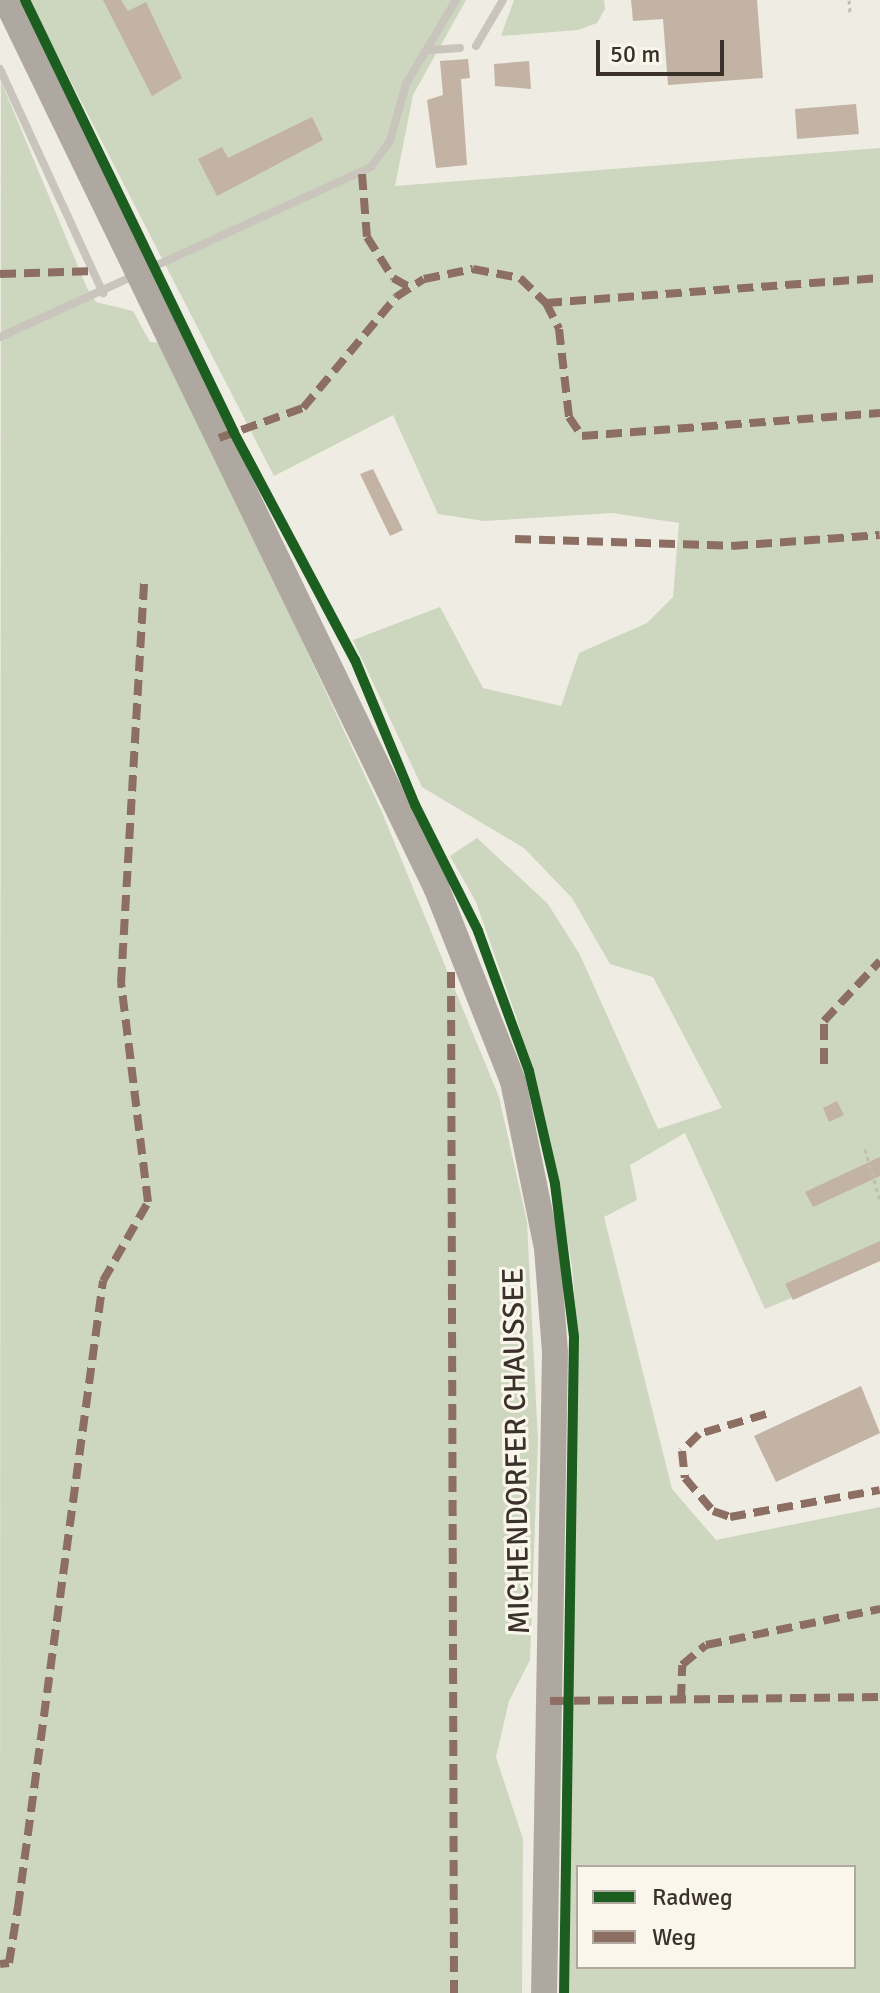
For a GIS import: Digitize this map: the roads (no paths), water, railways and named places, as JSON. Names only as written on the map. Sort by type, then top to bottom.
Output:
[{"type":"main road","name":"MICHENDORFER CHAUSSEE","points":[[6,0],[436,887],[513,1081],[547,1248],[555,1353],[544,1993]]},
{"type":"lane","points":[[0,337],[103,293],[371,167],[390,141],[406,84],[431,50],[456,0]]},
{"type":"lane","points":[[476,46],[503,0]]},
{"type":"lane","points":[[431,50],[460,48]]},
{"type":"lane","points":[[0,69],[103,293]]}]
